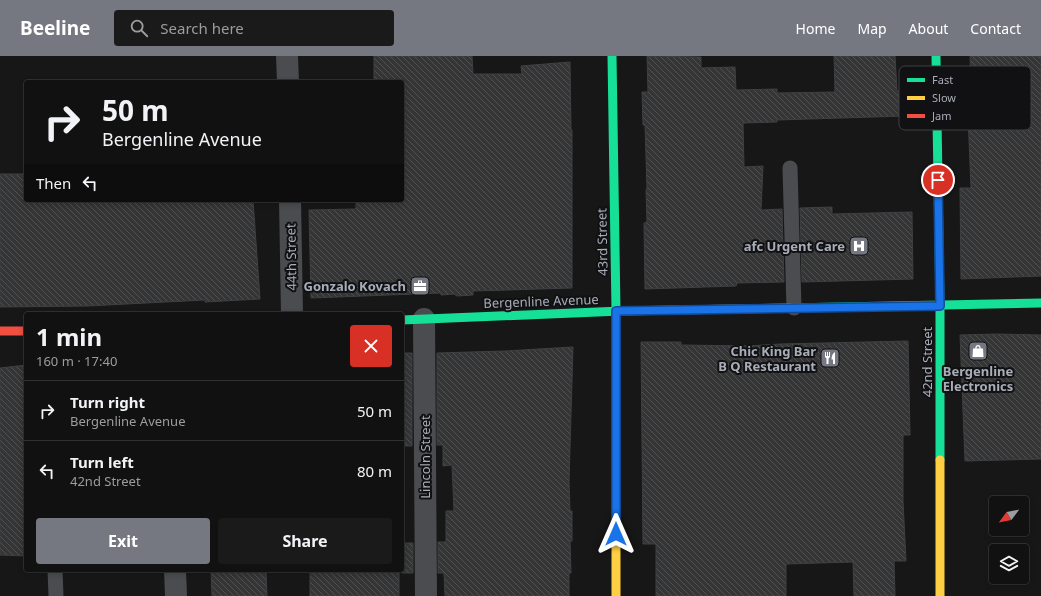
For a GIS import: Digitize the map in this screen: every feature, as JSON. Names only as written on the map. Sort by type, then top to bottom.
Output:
[{"type":"street","points":[[288,56],[288,80]]},
{"type":"street","name":"43rd Street","points":[[612,56],[616,311],[616,596]]},
{"type":"street","name":"42nd Street","points":[[936,56],[936,66]]},
{"type":"street","name":"42nd Street","points":[[937,130],[940,306],[940,596]]},
{"type":"street","name":"44th Street","points":[[290,202],[292,312]]},
{"type":"street","name":"Bergenline Avenue","points":[[404,320],[616,311],[1041,303]]},
{"type":"street","name":"Lincoln Street","points":[[424,319],[426,596]]},
{"type":"street","points":[[0,331],[24,331]]},
{"type":"street","points":[[175,572],[176,596]]},
{"type":"lane","points":[[790,168],[794,308]]},
{"type":"lane","points":[[55,572],[56,596]]},
{"type":"building","points":[[374,56],[472,56],[473,74],[522,74],[521,66],[570,62],[572,130],[572,288],[473,291],[473,295],[457,296],[454,294],[441,295],[441,293],[311,298],[309,210],[356,209],[356,202],[404,202],[404,80],[374,80]]},
{"type":"building","points":[[647,56],[701,57],[701,68],[735,67],[736,90],[777,89],[777,93],[835,92],[834,56],[895,56],[897,91],[899,91],[899,116],[777,120],[777,122],[743,123],[744,167],[763,166],[761,210],[782,209],[784,282],[737,283],[736,286],[645,289],[644,223],[647,222],[647,189],[645,125],[643,125],[642,92],[648,92]]},
{"type":"building","points":[[970,56],[1041,56],[1041,276],[961,279],[960,188],[971,188],[969,130],[1031,130],[1031,66],[970,66]]},
{"type":"building","points":[[0,174],[24,174],[24,202],[253,202],[260,299],[205,302],[205,300],[87,306],[0,307]]},
{"type":"building","name":"afc Urgent Care","points":[[832,207],[832,214],[912,212],[913,279],[802,282],[800,208]]},
{"type":"building","points":[[960,335],[1041,335],[1041,459],[965,461]]},
{"type":"building","points":[[908,341],[910,435],[903,435],[903,501],[906,561],[894,561],[895,596],[854,596],[853,562],[786,564],[786,596],[656,596],[656,544],[643,544],[641,342],[681,342],[681,345],[749,346]]},
{"type":"building","points":[[573,347],[569,481],[570,511],[572,511],[572,541],[570,541],[571,573],[569,573],[569,596],[445,596],[444,573],[438,573],[438,542],[446,542],[446,511],[454,511],[452,465],[443,466],[443,445],[437,445],[437,353]]},
{"type":"building","points":[[404,353],[412,353],[412,446],[404,446]]},
{"type":"building","points":[[24,365],[24,556],[0,555],[0,368]]},
{"type":"building","points":[[404,543],[413,543],[413,573],[402,573],[404,572]]},
{"type":"building","points":[[211,572],[266,572],[267,596],[212,596]]},
{"type":"building","points":[[310,572],[399,572],[399,596],[310,596]]},
{"type":"traffic: fast","points":[[612,56],[616,311],[616,449]]},
{"type":"traffic: fast","points":[[936,56],[936,66]]},
{"type":"traffic: fast","points":[[937,130],[940,305],[940,460]]},
{"type":"traffic: fast","points":[[789,308],[1041,303]]},
{"type":"traffic: fast","points":[[404,320],[621,311]]},
{"type":"traffic: slow","points":[[621,311],[789,308]]},
{"type":"traffic: slow","points":[[616,449],[616,596]]},
{"type":"traffic: slow","points":[[940,460],[940,596]]},
{"type":"traffic: jam","points":[[0,331],[24,331]]},
{"type":"place","name":"afc Urgent Care","points":[[859,246]]},
{"type":"place","name":"Gonzalo Kovach","points":[[420,286]]},
{"type":"place","name":"Bergenline Electronics","points":[[978,351]]},
{"type":"place","name":"Chic King Bar B Q Restaurant","points":[[830,358]]},
{"type":"route","points":[[616,534],[616,311],[940,306],[938,180]]}]
